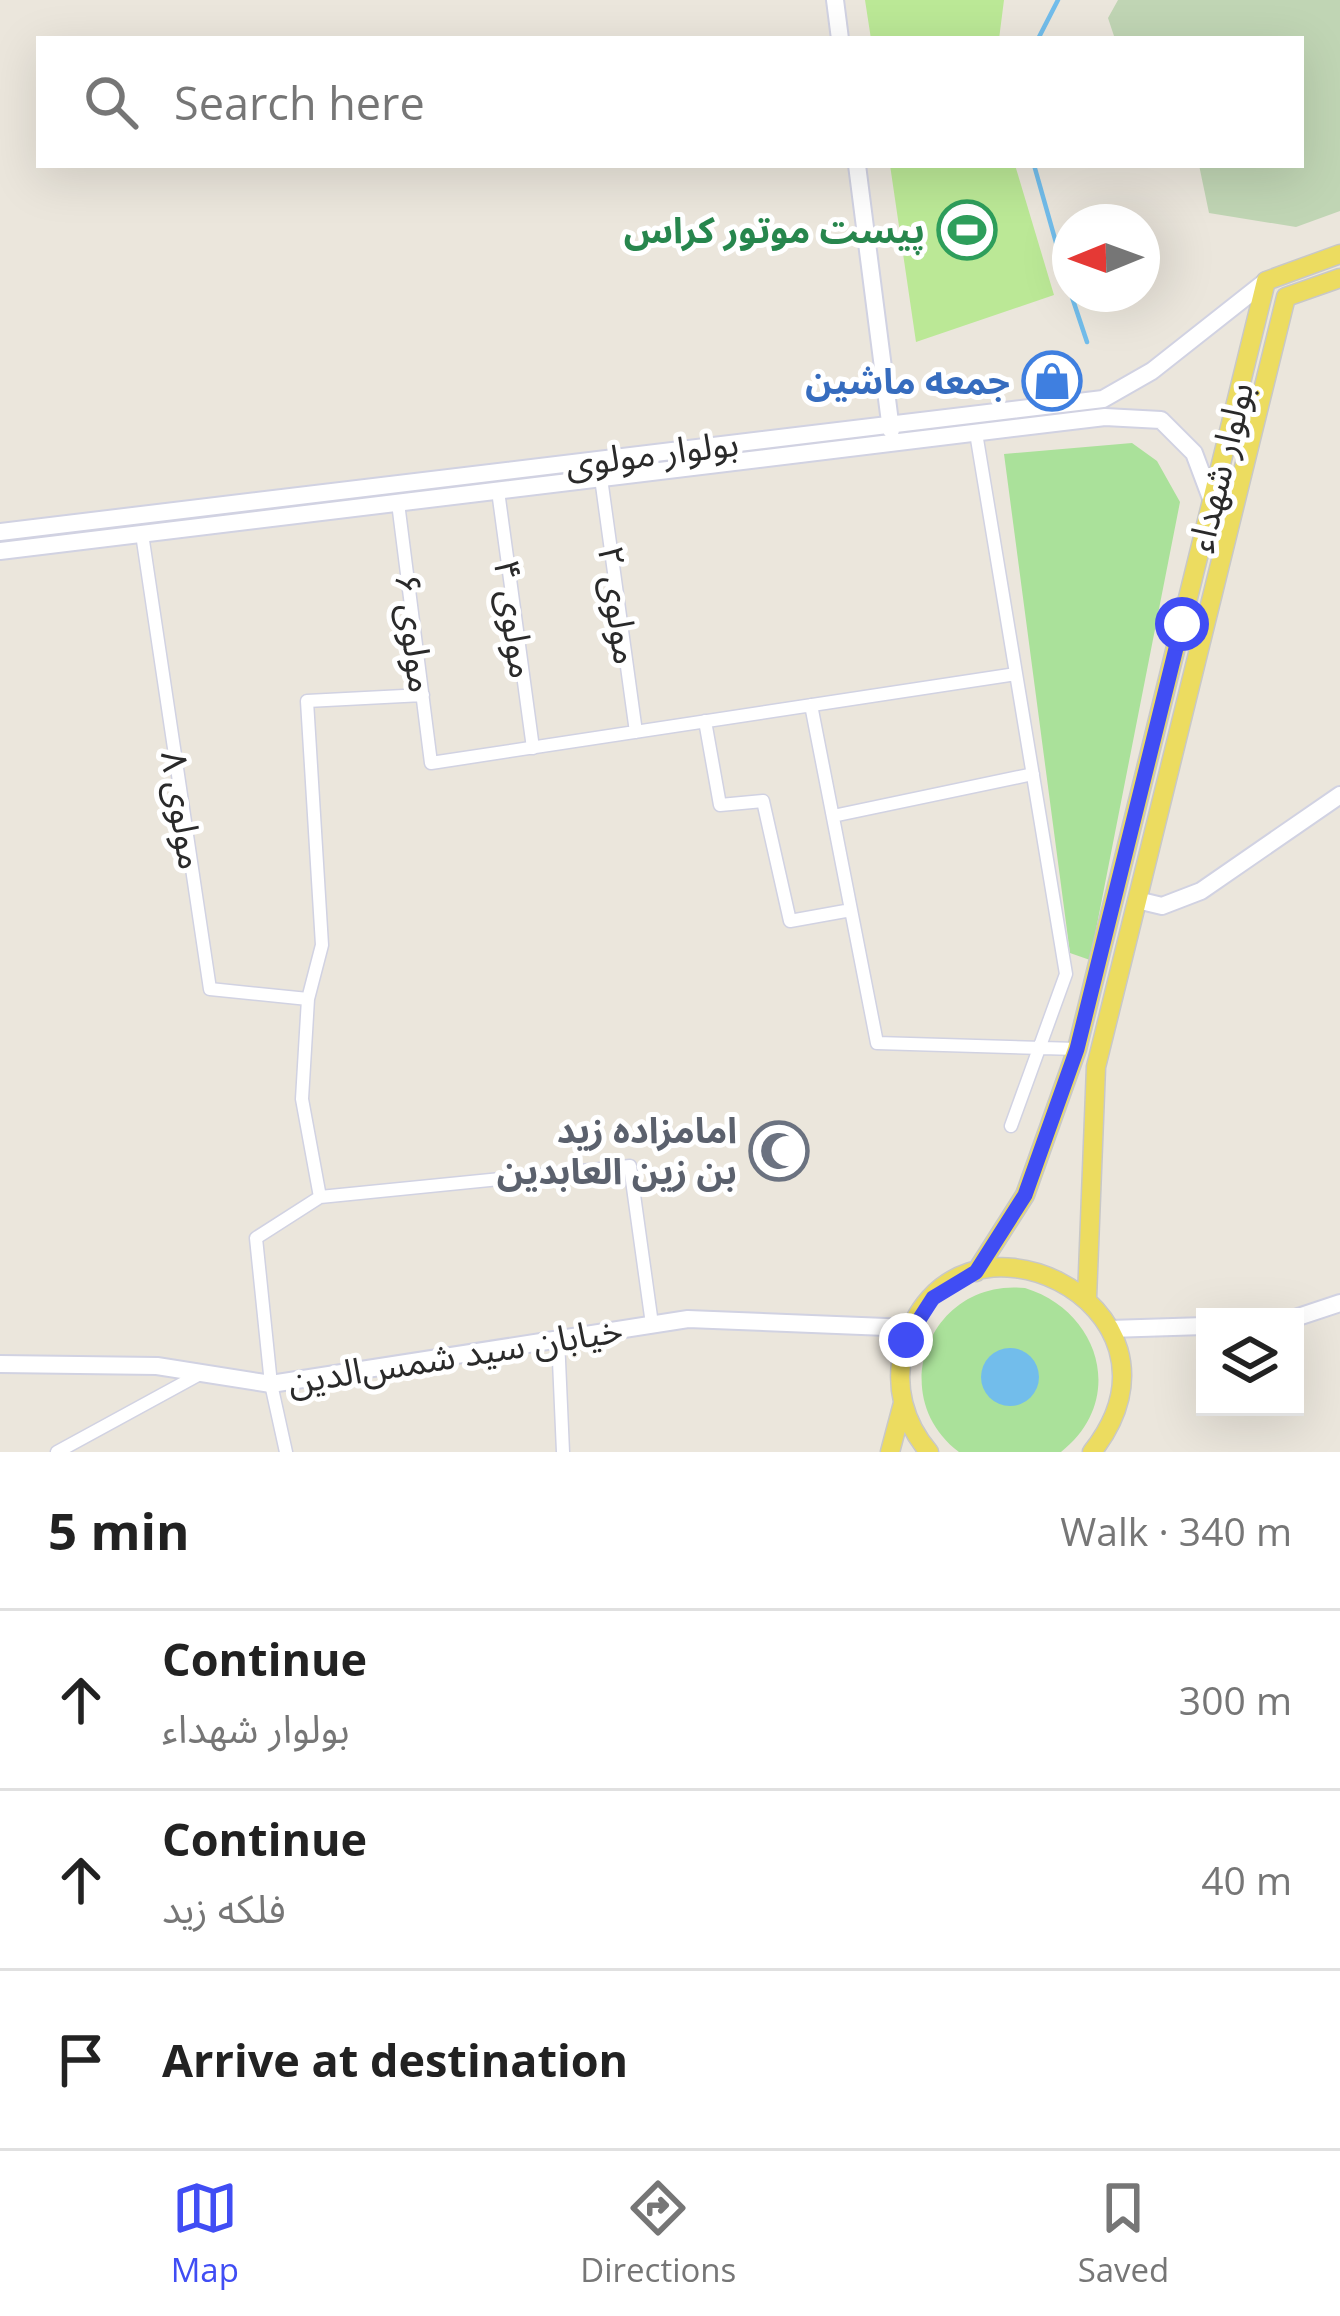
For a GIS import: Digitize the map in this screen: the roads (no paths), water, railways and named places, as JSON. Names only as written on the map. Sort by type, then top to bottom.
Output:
[{"type":"main road","points":[[1266,281],[1340,254]]},
{"type":"main road","name":"بولوار شهداء","points":[[1088,1298],[1096,1067],[1286,296],[1340,278]]},
{"type":"main road","name":"بولوار شهداء","points":[[976,1272],[1025,1195],[1077,1049],[1266,281]]},
{"type":"main road","points":[[1165,691],[1187,697]]},
{"type":"main road","points":[[890,1452],[903,1403],[901,1365],[911,1328],[943,1290],[976,1272],[1016,1267],[1042,1271],[1088,1298],[1109,1329],[1120,1363],[1119,1399],[1092,1452]]},
{"type":"main road","points":[[903,1403],[928,1452]]},
{"type":"street","points":[[835,0],[840,36]]},
{"type":"street","points":[[857,168],[892,434]]},
{"type":"street","name":"بولوار مولوی","points":[[0,532],[498,491],[892,434],[976,433],[1104,408],[1266,281]]},
{"type":"street","name":"بولوار مولوی","points":[[0,551],[142,534],[269,509],[1104,408],[1161,420],[1194,453],[1212,501]]},
{"type":"street","points":[[976,433],[1066,974],[1011,1126]]},
{"type":"street","name":"مولوی ۲","points":[[601,478],[636,732]]},
{"type":"street","name":"مولوی ۴","points":[[498,491],[533,748]]},
{"type":"street","name":"مولوی ۶","points":[[398,502],[431,763],[533,748]]},
{"type":"street","name":"مولوی ۸","points":[[142,534],[210,989],[308,999]]},
{"type":"street","points":[[533,748],[1016,674]]},
{"type":"street","points":[[320,1197],[302,1099],[308,999],[322,945],[308,701],[423,695]]},
{"type":"street","points":[[811,705],[878,1043],[1077,1049]]},
{"type":"street","points":[[705,722],[720,805],[763,801],[790,921],[851,910]]},
{"type":"street","points":[[833,816],[1033,774]]},
{"type":"street","points":[[1137,900],[1162,906],[1201,891],[1340,796]]},
{"type":"street","points":[[1066,974],[1095,976]]},
{"type":"street","points":[[286,1452],[271,1384],[256,1238],[320,1197],[630,1166],[652,1324]]},
{"type":"street","points":[[1304,1315],[1340,1303]]},
{"type":"street","name":"خیابان سید شمس‌الدین","points":[[0,1364],[157,1366],[271,1384],[688,1319],[911,1328]]},
{"type":"street","points":[[1109,1329],[1196,1326]]},
{"type":"street","points":[[558,1338],[562,1452]]},
{"type":"street","points":[[57,1452],[78,1447],[201,1373]]},
{"type":"water","points":[[1010,1348],[1030,1357],[1039,1377],[1030,1397],[1010,1406],[990,1397],[981,1377],[990,1357]]},
{"type":"waterway","points":[[1040,36],[1058,0]]},
{"type":"waterway","points":[[1035,168],[1052,228]]},
{"type":"waterway","points":[[1077,312],[1087,342]]},
{"type":"place","name":"پیست موتور کراس","points":[[967,230]]},
{"type":"place","name":"جمعه ماشین","points":[[1052,381]]},
{"type":"place","name":"امامزاده زید بن زین العابدین","points":[[779,1151]]}]
